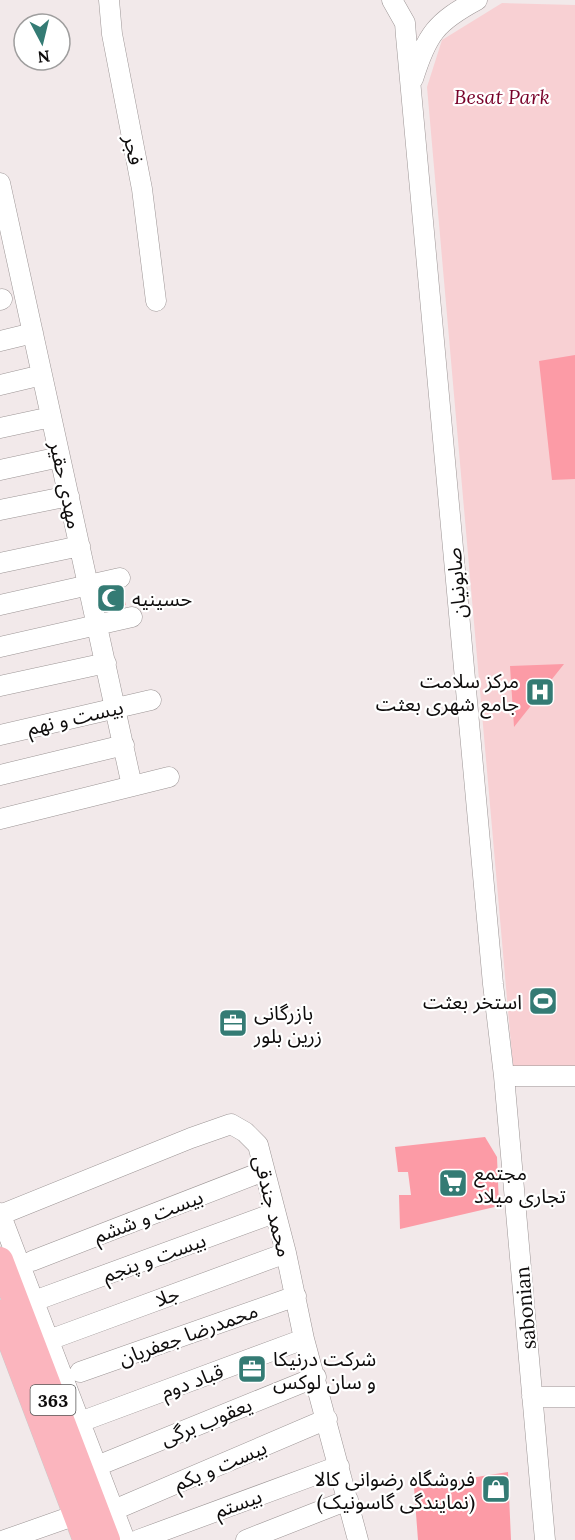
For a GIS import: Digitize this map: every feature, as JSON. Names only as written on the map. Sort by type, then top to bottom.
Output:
[{"type":"main road","name":"363","points":[[0,1260],[107,1540]]},
{"type":"main road","points":[[0,1313],[86,1540]]},
{"type":"street","name":"فجر","points":[[109,0],[112,34],[142,189],[156,301]]},
{"type":"street","name":"صابونیان","points":[[392,0],[405,23],[491,961],[504,1076]]},
{"type":"street","points":[[410,90],[427,40],[449,15],[477,0]]},
{"type":"street","name":"مهدی حقیر","points":[[0,183],[132,786]]},
{"type":"street","points":[[0,341],[33,333]]},
{"type":"street","points":[[0,385],[42,375]]},
{"type":"street","points":[[0,428],[51,417]]},
{"type":"street","points":[[0,470],[60,457]]},
{"type":"street","points":[[0,510],[69,496]]},
{"type":"street","points":[[0,563],[80,546]]},
{"type":"street","points":[[0,605],[120,578]]},
{"type":"street","points":[[0,647],[132,617]]},
{"type":"street","points":[[0,686],[106,663]]},
{"type":"street","name":"بیست و نهم","points":[[0,735],[151,700]]},
{"type":"street","points":[[0,775],[124,745]]},
{"type":"street","points":[[0,819],[169,777]]},
{"type":"street","points":[[504,1076],[575,1077]]},
{"type":"street","name":"sabonian","points":[[504,1076],[545,1540]]},
{"type":"street","name":"محمد جندقی","points":[[0,1214],[190,1138],[231,1124],[245,1132],[258,1145],[286,1253],[304,1339],[358,1540]]},
{"type":"street","name":"بیست و ششم","points":[[32,1261],[264,1171]]},
{"type":"street","name":"بیست و پنجم","points":[[34,1301],[274,1213]]},
{"type":"street","points":[[0,1214],[125,1540]]},
{"type":"street","name":"جلا","points":[[49,1340],[286,1253]]},
{"type":"street","name":"محمدرضا جعفریان","points":[[80,1372],[296,1296]]},
{"type":"street","name":"قباد دوم","points":[[80,1422],[304,1339]]},
{"type":"street","name":"یعقوب برگی","points":[[97,1466],[316,1377]]},
{"type":"street","points":[[532,1397],[575,1397]]},
{"type":"street","name":"بیست و یکم","points":[[114,1510],[327,1419]]},
{"type":"street","name":"بیستم","points":[[138,1540],[339,1466]]},
{"type":"street","points":[[246,1540],[348,1500]]},
{"type":"street","points":[[5,1540],[76,1515]]},
{"type":"green space","name":"Besat Park","points":[[502,3],[575,5],[575,1066],[513,1067],[427,87],[442,40]]},
{"type":"building","points":[[575,355],[575,479],[552,480],[539,361]]},
{"type":"building","name":"حسینیه","points":[[122,590],[126,605],[106,610],[102,594]]},
{"type":"building","points":[[564,664],[514,727],[510,666]]},
{"type":"building","points":[[485,1137],[497,1157],[499,1206],[400,1229],[399,1195],[411,1195],[408,1172],[398,1172],[395,1147]]},
{"type":"building","points":[[508,1472],[511,1540],[418,1540],[414,1487]]},
{"type":"place","name":"حسینیه","points":[[111,598]]},
{"type":"place","name":"مرکز سلامت جامع شهری بعثت","points":[[540,692]]},
{"type":"place","name":"استخر بعثت","points":[[543,1001]]},
{"type":"place","name":"بازرگانی زرین بلور","points":[[233,1023]]},
{"type":"place","name":"مجتمع تجاری میلاد","points":[[453,1183]]},
{"type":"place","name":"شرکت درنیکا و سان لوکس","points":[[252,1369]]},
{"type":"place","name":"فروشگاه رضوانی کالا (نمایندگی گاسونیک)","points":[[496,1489]]}]
